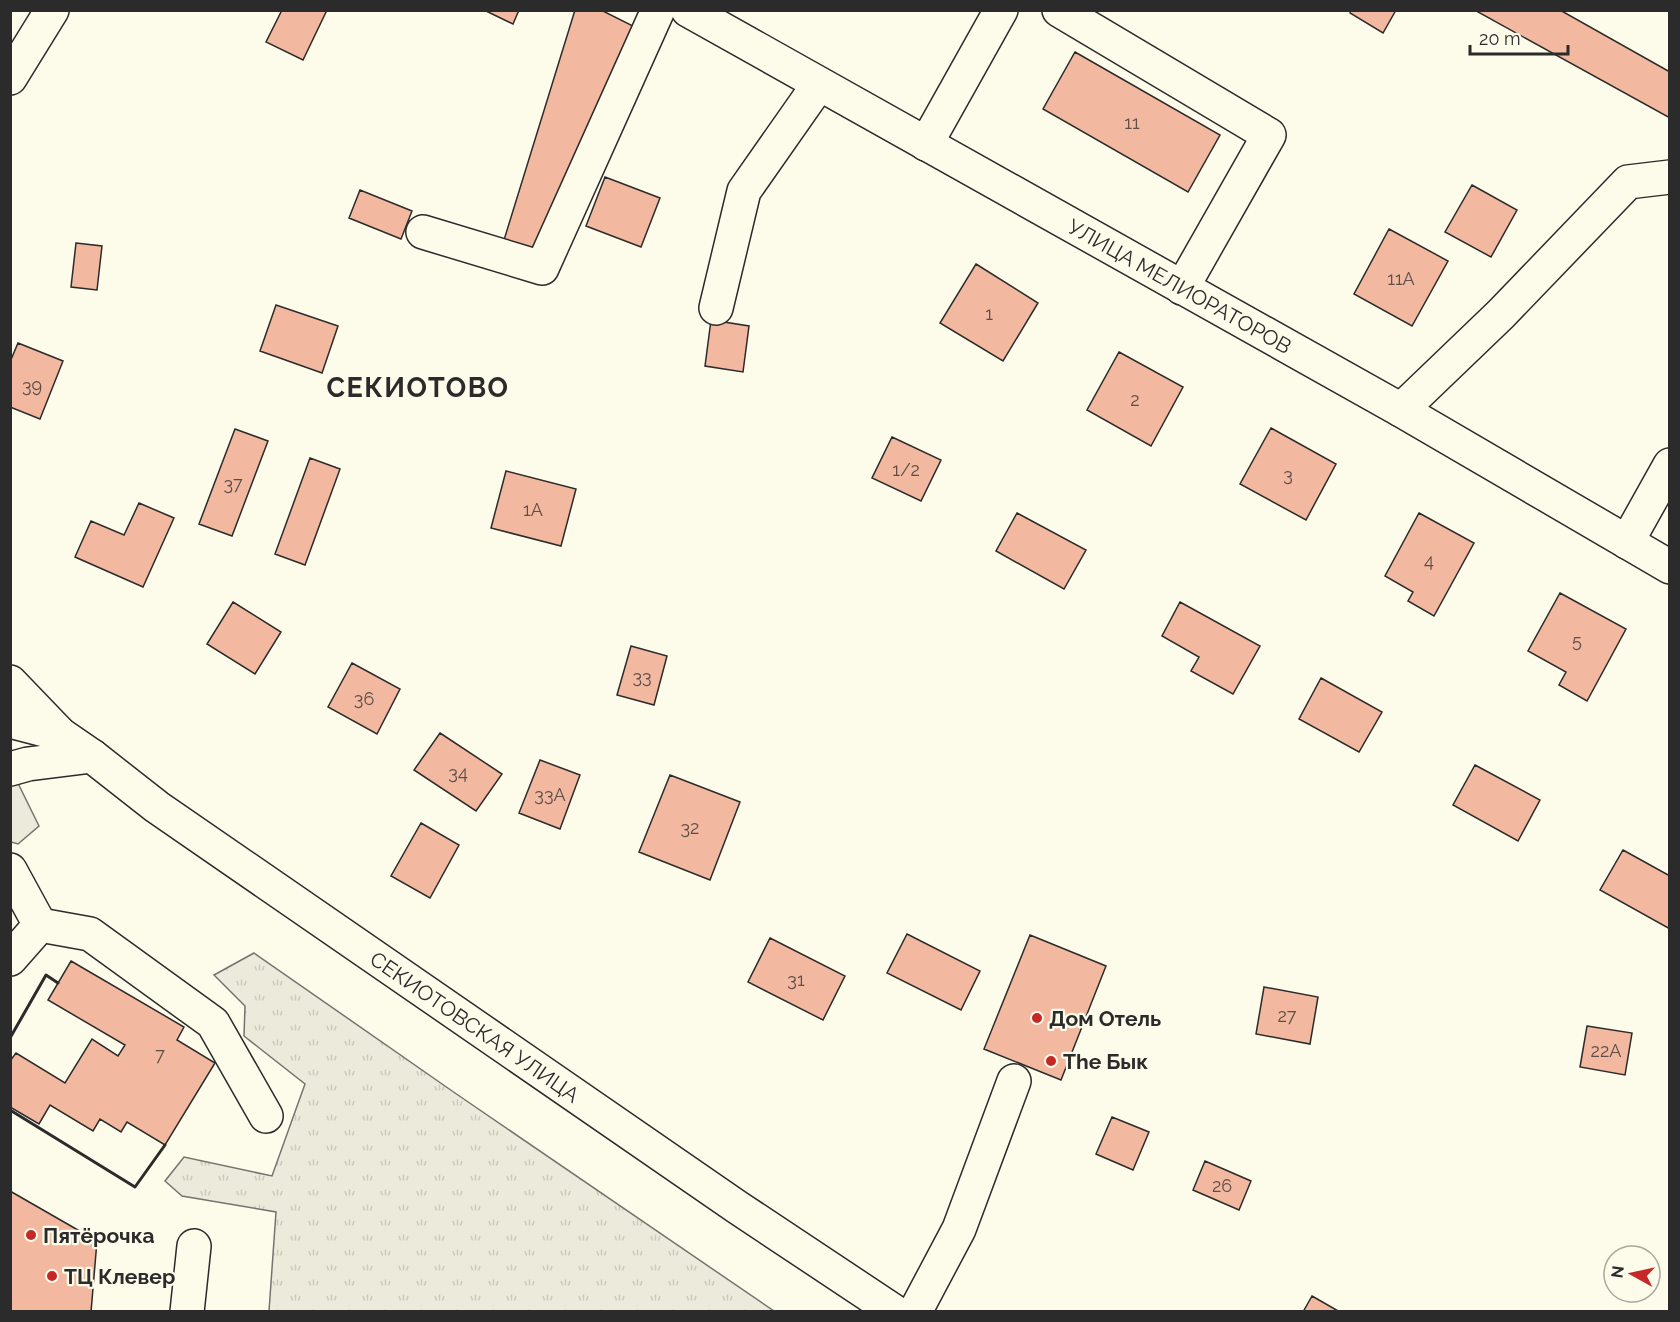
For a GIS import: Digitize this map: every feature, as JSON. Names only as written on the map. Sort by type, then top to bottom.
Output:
[{"type":"street","points":[[10,78],[52,10]]},
{"type":"street","points":[[423,232],[542,268],[658,10]]},
{"type":"street","name":"УЛИЦА МЕЛИОРАТОРОВ","points":[[688,10],[1401,410],[1670,567]]},
{"type":"street","points":[[926,144],[1002,10]]},
{"type":"street","points":[[1059,10],[1269,135],[1182,288]]},
{"type":"street","points":[[716,308],[744,191],[819,84]]},
{"type":"street","points":[[1401,410],[1502,314],[1628,182],[1670,177]]},
{"type":"street","points":[[1627,542],[1670,465]]},
{"type":"street","points":[[10,682],[60,734]]},
{"type":"street","points":[[10,721],[60,734]]},
{"type":"street","name":"СЕКИОТОВСКАЯ УЛИЦА","points":[[60,734],[157,807],[736,1207],[895,1311]]},
{"type":"street","points":[[10,769],[28,764],[92,756]]},
{"type":"street","points":[[10,870],[40,924],[90,934],[213,1023],[266,1116]]},
{"type":"street","points":[[10,959],[40,924]]},
{"type":"street","points":[[915,1311],[958,1229],[1014,1081]]},
{"type":"street","points":[[187,1311],[194,1246]]},
{"type":"green space","points":[[254,953],[774,1311],[269,1311],[276,1212],[182,1196],[165,1181],[184,1157],[272,1176],[305,1084],[244,1036],[245,1006],[214,975]]},
{"type":"shaded area","points":[[10,767],[39,826],[18,844],[11,842]]},
{"type":"building","points":[[282,10],[327,10],[303,60],[266,42]]},
{"type":"building","points":[[484,10],[519,10],[513,24]]},
{"type":"building","points":[[575,10],[601,10],[633,26],[532,251],[504,240]]},
{"type":"building","points":[[1351,10],[1396,10],[1383,33],[1350,13]]},
{"type":"building","points":[[1479,10],[1560,10],[1670,72],[1670,118],[1478,12]]},
{"type":"building","points":[[1075,52],[1220,135],[1188,192],[1043,109]]},
{"type":"building","points":[[605,177],[660,198],[641,247],[586,226]]},
{"type":"building","points":[[1472,185],[1517,210],[1491,257],[1445,232]]},
{"type":"building","points":[[360,190],[412,211],[401,239],[349,218]]},
{"type":"building","points":[[1389,229],[1448,261],[1412,326],[1354,294]]},
{"type":"building","points":[[76,243],[102,246],[97,290],[71,287]]},
{"type":"building","points":[[976,264],[1038,303],[1003,361],[940,323]]},
{"type":"building","points":[[276,305],[338,326],[322,373],[260,351]]},
{"type":"building","points":[[711,320],[749,326],[743,372],[705,366]]},
{"type":"building","points":[[18,343],[63,361],[40,419],[10,407],[10,362]]},
{"type":"building","points":[[1119,352],[1183,387],[1151,446],[1087,410]]},
{"type":"building","points":[[1271,428],[1336,464],[1306,520],[1240,484]]},
{"type":"building","points":[[235,429],[268,441],[232,536],[199,524]]},
{"type":"building","points":[[892,437],[941,460],[921,501],[872,478]]},
{"type":"building","points":[[310,458],[340,469],[305,565],[275,554]]},
{"type":"building","points":[[506,471],[576,489],[561,546],[491,528]]},
{"type":"building","points":[[139,503],[174,518],[143,587],[75,557],[91,521],[124,535]]},
{"type":"building","points":[[1017,513],[1086,550],[1064,589],[996,551]]},
{"type":"building","points":[[1419,513],[1474,543],[1434,616],[1408,601],[1413,592],[1385,576]]},
{"type":"building","points":[[1560,593],[1626,629],[1587,701],[1559,685],[1566,672],[1528,651]]},
{"type":"building","points":[[233,602],[281,632],[255,674],[207,644]]},
{"type":"building","points":[[1180,602],[1260,646],[1233,694],[1191,671],[1199,657],[1162,636]]},
{"type":"building","points":[[631,646],[667,656],[654,705],[617,695]]},
{"type":"building","points":[[352,663],[400,689],[377,734],[328,707]]},
{"type":"building","points":[[1321,678],[1382,712],[1359,752],[1299,719]]},
{"type":"building","points":[[440,733],[502,774],[476,811],[414,770]]},
{"type":"building","points":[[540,760],[580,775],[560,829],[519,813]]},
{"type":"building","points":[[1475,765],[1540,800],[1518,841],[1453,805]]},
{"type":"building","points":[[670,775],[740,802],[710,880],[639,852]]},
{"type":"building","points":[[421,823],[459,845],[430,898],[391,876]]},
{"type":"building","points":[[1623,850],[1670,876],[1670,929],[1600,890]]},
{"type":"building","points":[[907,934],[980,971],[961,1010],[887,973]]},
{"type":"building","points":[[1030,935],[1106,966],[1061,1080],[984,1049]]},
{"type":"building","points":[[770,938],[845,976],[823,1020],[748,982]]},
{"type":"building","points":[[71,961],[184,1027],[177,1040],[215,1063],[165,1145],[127,1122],[121,1132],[100,1119],[93,1131],[50,1105],[39,1124],[10,1107],[10,1061],[16,1053],[65,1083],[92,1039],[118,1056],[125,1045],[48,1000]]},
{"type":"building","points":[[1264,987],[1318,997],[1310,1044],[1256,1034]]},
{"type":"building","points":[[1587,1026],[1632,1033],[1625,1075],[1580,1067]]},
{"type":"building","points":[[1112,1117],[1149,1132],[1133,1170],[1096,1154]]},
{"type":"building","points":[[1205,1161],[1251,1181],[1239,1210],[1193,1190]]},
{"type":"building","name":"ТЦ Клевер","points":[[10,1191],[97,1241],[91,1312],[10,1312]]},
{"type":"building","points":[[1312,1296],[1340,1312],[1303,1312]]},
{"type":"wall","points":[[10,1038],[46,975],[58,983]]},
{"type":"wall","points":[[10,1110],[135,1187],[165,1145]]},
{"type":"place","name":"Дом Отель","points":[[1037,1018]]},
{"type":"place","name":"The Бык","points":[[1051,1061]]},
{"type":"place","name":"Пятёрочка","points":[[31,1235]]},
{"type":"place","name":"ТЦ Клевер","points":[[52,1276]]},
{"type":"district","name":"СЕКИОТОВО","points":[[418,387]]}]
